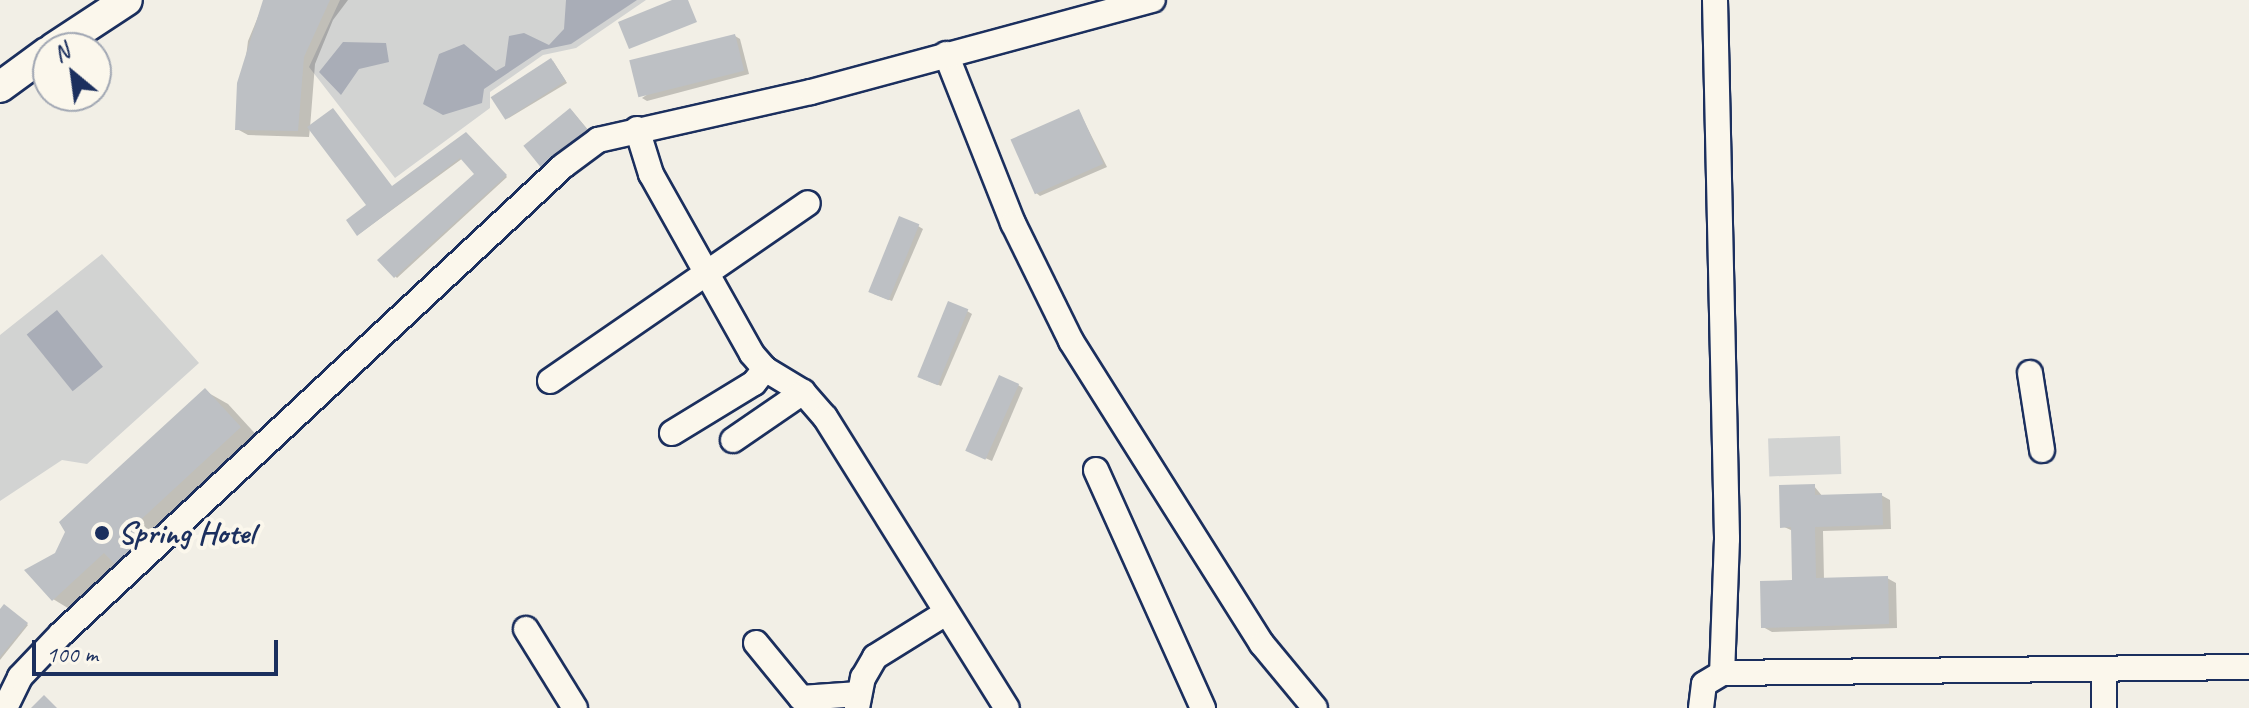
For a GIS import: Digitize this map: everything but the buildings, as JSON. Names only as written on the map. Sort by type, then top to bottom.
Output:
[{"type":"main road","points":[[78,32],[127,0]]},
{"type":"main road","points":[[0,87],[32,64]]},
{"type":"street","points":[[5,708],[20,677],[61,634],[551,177],[598,140],[811,92],[1153,0]]},
{"type":"street","points":[[1715,0],[1727,539],[1722,673]]},
{"type":"street","points":[[946,54],[1013,223],[1071,341],[1247,622],[1315,708]]},
{"type":"street","points":[[637,129],[651,174],[765,369],[803,392],[852,457],[944,614],[1007,708]]},
{"type":"street","points":[[550,381],[808,203]]},
{"type":"street","points":[[672,433],[754,383],[765,369]]},
{"type":"street","points":[[2030,373],[2042,450]]},
{"type":"street","points":[[733,440],[803,392]]},
{"type":"street","points":[[1096,470],[1203,708]]},
{"type":"street","points":[[756,643],[801,698],[858,701],[875,657],[944,614]]},
{"type":"street","points":[[526,629],[575,708]]},
{"type":"street","points":[[1701,708],[1704,684],[1722,673],[2249,667]]},
{"type":"street","points":[[2104,670],[2104,708]]},
{"type":"shaded area","points":[[340,0],[646,0],[576,48],[543,55],[490,92],[490,108],[395,178],[309,67]]},
{"type":"shaded area","points":[[566,0],[637,0],[571,44],[542,50],[484,89],[482,103],[443,115],[423,104],[439,54],[464,44],[496,71],[505,66],[509,36],[524,33],[549,45],[564,29]]},
{"type":"shaded area","points":[[343,42],[386,43],[389,62],[359,69],[341,95],[319,72]]},
{"type":"shaded area","points":[[102,254],[199,363],[87,464],[62,460],[0,501],[0,335]]},
{"type":"shaded area","points":[[57,310],[103,367],[73,391],[27,335]]},
{"type":"shaded area","points":[[1840,436],[1841,474],[1769,476],[1768,439]]},
{"type":"place","name":"Spring Hotel","points":[[102,533]]}]
